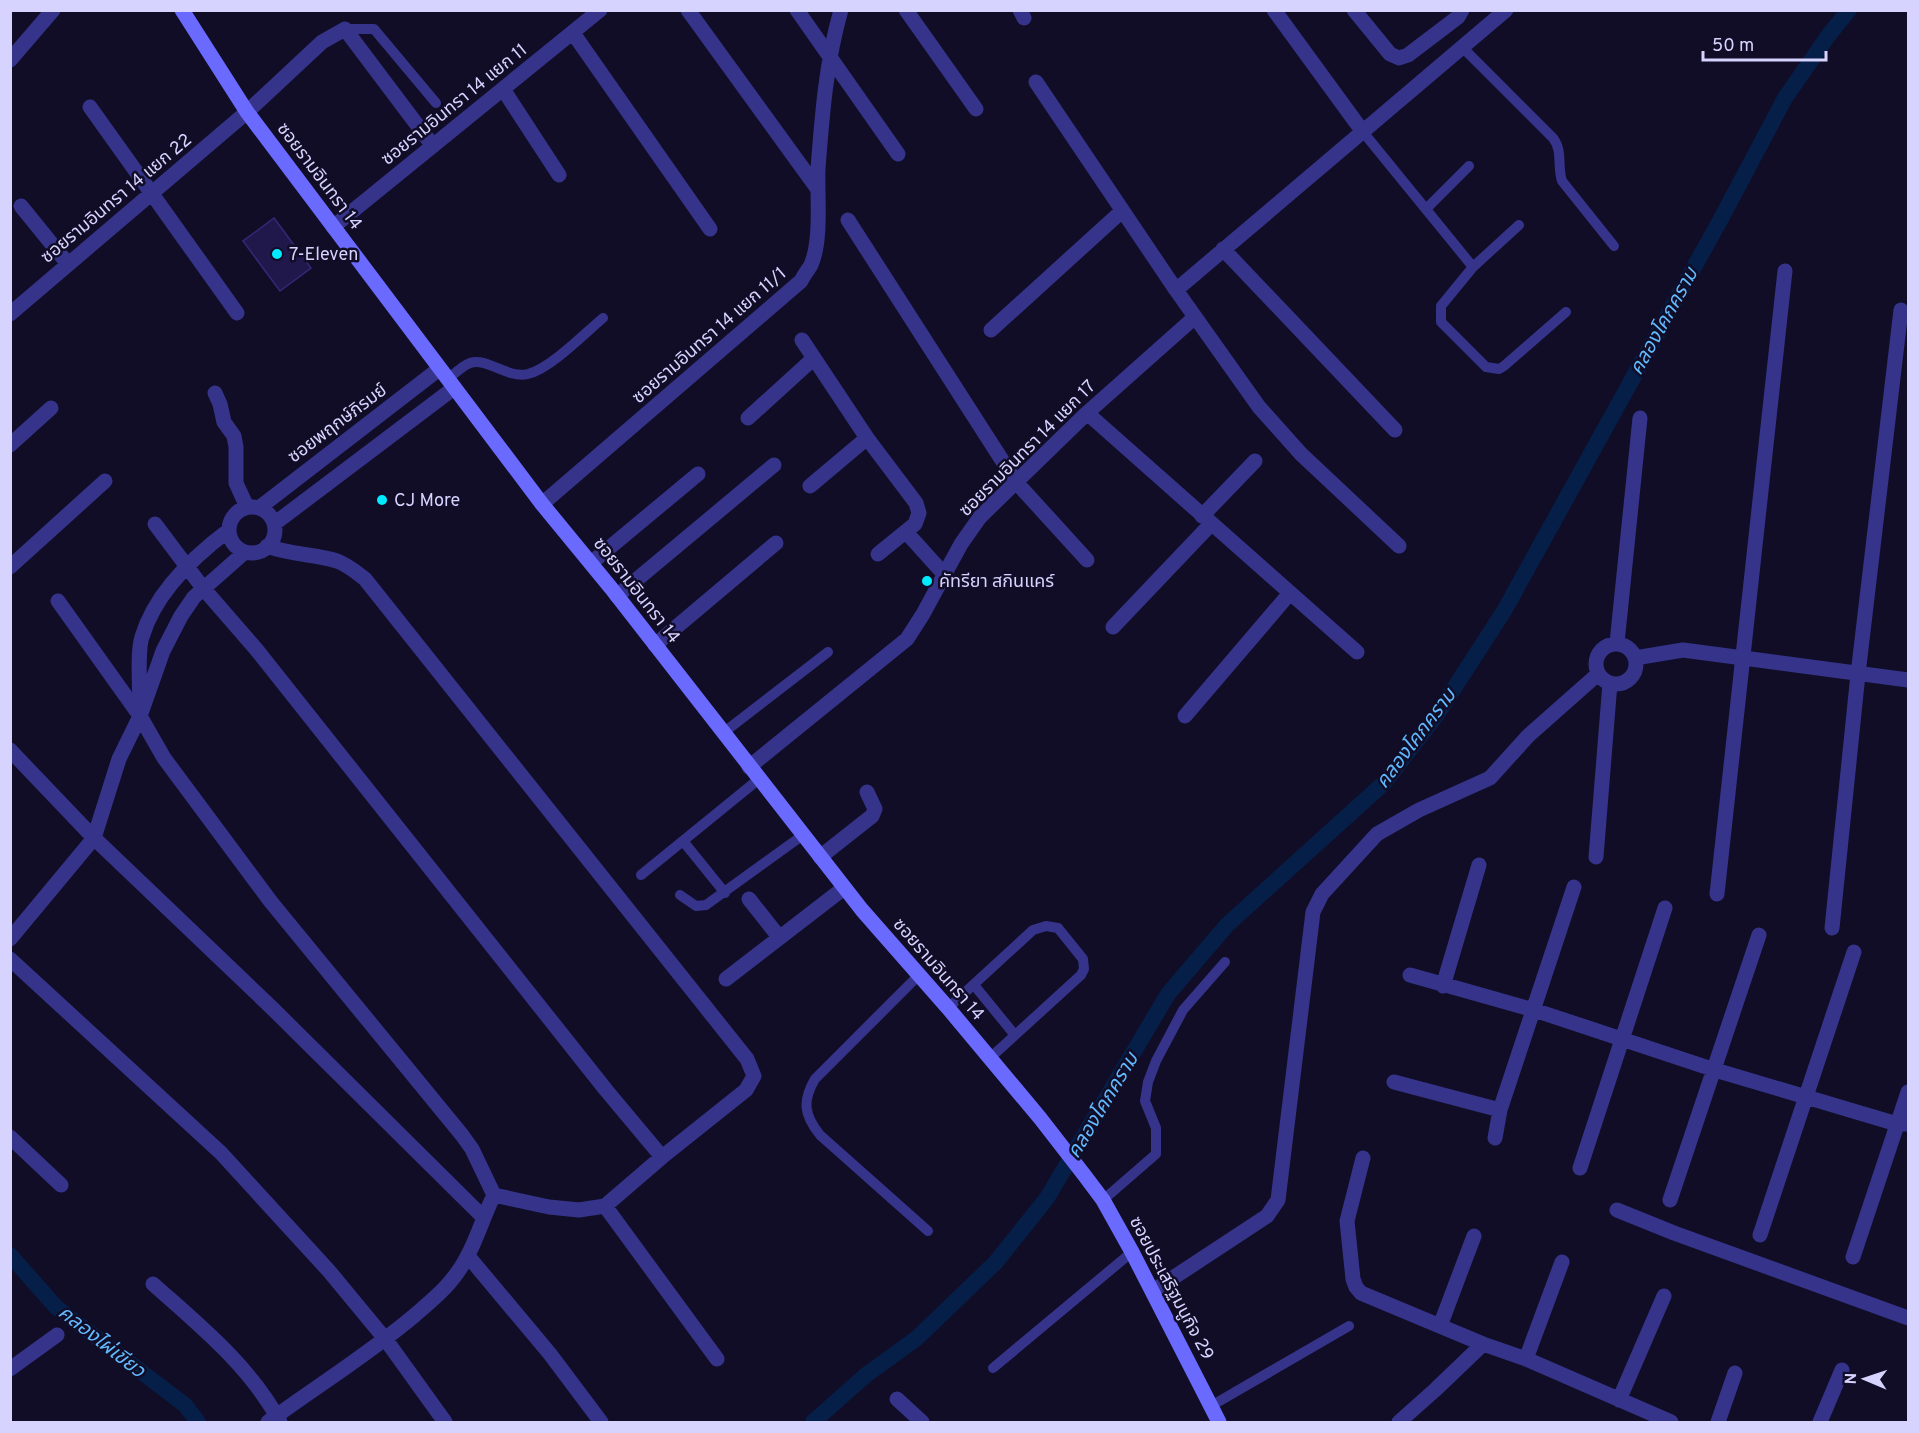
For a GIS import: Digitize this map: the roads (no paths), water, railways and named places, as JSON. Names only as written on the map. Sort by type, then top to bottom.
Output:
[{"type":"street","points":[[11,59],[53,10]]},
{"type":"street","name":"ซอยรามอินทรา 14","points":[[182,10],[247,112],[542,504],[617,596],[844,888],[990,1058],[1085,1176]]},
{"type":"street","name":"ซอยรามอินทรา 14 แยก 11","points":[[333,227],[600,10]]},
{"type":"street","points":[[688,10],[817,188]]},
{"type":"street","points":[[797,10],[898,154]]},
{"type":"street","name":"ซอยรามอินทรา 14 แยก 11/1","points":[[542,504],[801,281],[811,263],[816,238],[823,106],[830,57],[841,10]]},
{"type":"street","points":[[906,10],[976,109]]},
{"type":"street","points":[[1274,10],[1364,132]]},
{"type":"street","points":[[1354,10],[1390,54],[1399,58],[1408,55],[1458,17],[1461,10]]},
{"type":"street","points":[[1176,290],[1506,10]]},
{"type":"street","points":[[345,29],[433,146]]},
{"type":"street","name":"ซอยรามอินทรา 14 แยก 22","points":[[10,314],[247,112],[322,42],[345,29]]},
{"type":"street","points":[[573,33],[711,229]]},
{"type":"street","points":[[1036,82],[1122,212],[1259,407],[1301,454],[1399,546]]},
{"type":"street","points":[[503,89],[559,175]]},
{"type":"street","points":[[90,106],[237,313]]},
{"type":"street","points":[[21,206],[68,264]]},
{"type":"street","points":[[990,330],[1122,212]]},
{"type":"street","points":[[848,220],[1016,482],[1087,560]]},
{"type":"street","points":[[1223,249],[1395,430]]},
{"type":"street","points":[[1717,894],[1785,271]]},
{"type":"street","points":[[1832,928],[1858,674],[1901,310]]},
{"type":"street","name":"ซอยรามอินทรา 14 แยก 17","points":[[754,773],[907,639],[944,573],[980,517],[1087,413],[1195,317]]},
{"type":"street","points":[[802,340],[867,438],[916,503],[919,513],[915,524],[878,554]]},
{"type":"street","points":[[748,418],[814,358]]},
{"type":"street","points":[[274,524],[447,379]]},
{"type":"street","name":"ซอยพฤกษ์ภิรมย์","points":[[140,716],[141,639],[155,609],[187,566],[229,530],[231,520],[237,512],[253,507],[447,379]]},
{"type":"street","points":[[215,393],[224,422],[234,436],[236,483],[253,507],[269,514],[274,524],[274,536],[267,546],[286,553],[337,561],[365,579],[747,1059],[754,1076],[746,1090],[605,1206],[579,1210],[549,1207],[494,1195]]},
{"type":"street","points":[[10,445],[51,408]]},
{"type":"street","points":[[1087,413],[1357,651]]},
{"type":"street","points":[[1617,643],[1640,418]]},
{"type":"street","points":[[810,486],[867,438]]},
{"type":"street","points":[[1113,627],[1207,520],[1254,461]]},
{"type":"street","points":[[617,596],[774,465]]},
{"type":"street","points":[[591,563],[698,474]]},
{"type":"street","points":[[14,558],[105,481]]},
{"type":"street","points":[[155,524],[203,588],[256,649],[598,1081],[662,1157]]},
{"type":"street","points":[[229,530],[231,540],[245,552]]},
{"type":"street","points":[[906,532],[944,573]]},
{"type":"street","points":[[655,645],[776,543]]},
{"type":"street","name":"ซอยพฤกษ์ภิรมย์","points":[[10,939],[94,838],[119,759],[140,716],[163,651],[194,597],[245,552],[257,552],[267,546]]},
{"type":"street","points":[[1185,716],[1290,593]]},
{"type":"street","points":[[58,601],[140,716],[169,765],[271,902],[462,1135],[472,1149],[494,1195]]},
{"type":"street","points":[[1153,1291],[1267,1216],[1278,1200],[1313,912],[1322,894],[1377,834],[1419,810],[1490,778],[1528,736],[1604,679],[1622,683],[1632,675],[1636,664],[1635,657],[1628,648],[1617,643],[1608,645],[1600,651],[1596,665],[1604,679],[1596,856]]},
{"type":"street","points":[[1635,657],[1683,650],[1908,680]]},
{"type":"street","points":[[10,750],[94,838],[272,1008],[483,1217]]},
{"type":"street","points":[[820,857],[872,816],[875,809],[867,792]]},
{"type":"street","points":[[1443,986],[1479,866]]},
{"type":"street","points":[[1495,1138],[1500,1110],[1574,886]]},
{"type":"street","points":[[726,979],[844,888]]},
{"type":"street","points":[[749,899],[779,937]]},
{"type":"street","points":[[1580,1168],[1665,908]]},
{"type":"street","points":[[1670,1200],[1760,935]]},
{"type":"street","points":[[1760,1235],[1854,952]]},
{"type":"street","points":[[10,959],[221,1153],[329,1271],[386,1340],[445,1422]]},
{"type":"street","points":[[1410,975],[1534,1010],[1805,1098],[1903,1124]]},
{"type":"street","points":[[1394,1082],[1500,1110]]},
{"type":"street","points":[[1854,1257],[1903,1124],[1908,1092]]},
{"type":"street","points":[[10,1137],[61,1185]]},
{"type":"street","points":[[1363,1158],[1347,1221],[1353,1279],[1361,1293],[1483,1344],[1526,1359],[1671,1422]]},
{"type":"street","name":"ซอยประเสริฐมนูกิจ 29","points":[[1085,1176],[1102,1200],[1132,1252],[1220,1422]]},
{"type":"street","points":[[153,1284],[217,1341],[239,1364],[275,1420],[386,1340],[431,1301],[456,1275],[468,1256],[494,1195]]},
{"type":"street","points":[[605,1206],[717,1359]]},
{"type":"street","points":[[1617,1210],[1908,1318]]},
{"type":"street","points":[[1440,1326],[1474,1236]]},
{"type":"street","points":[[468,1256],[550,1354],[601,1422]]},
{"type":"street","points":[[1526,1359],[1562,1262]]},
{"type":"street","points":[[1620,1400],[1664,1296]]},
{"type":"street","points":[[10,1369],[57,1335]]},
{"type":"street","points":[[1399,1422],[1483,1344]]},
{"type":"street","points":[[1820,1422],[1842,1370]]},
{"type":"street","points":[[1718,1422],[1736,1373]]},
{"type":"street","points":[[897,1399],[922,1422]]},
{"type":"lane","points":[[345,29],[374,29],[436,104]]},
{"type":"lane","points":[[1463,48],[1558,145],[1562,181],[1614,246]]},
{"type":"lane","points":[[1364,132],[1473,267]]},
{"type":"lane","points":[[1426,209],[1469,166]]},
{"type":"lane","points":[[1519,225],[1473,267],[1442,306],[1441,322],[1486,367],[1499,369],[1566,312]]},
{"type":"lane","points":[[447,379],[473,362],[480,362],[509,373],[529,374],[544,367],[603,318]]},
{"type":"lane","points":[[723,733],[828,652]]},
{"type":"lane","points":[[641,875],[683,841],[754,773]]},
{"type":"lane","points":[[680,895],[687,901],[701,906],[706,905],[803,835]]},
{"type":"lane","points":[[683,841],[725,893]]},
{"type":"lane","points":[[948,1008],[1033,930],[1046,926],[1058,928],[1083,959],[1084,969],[1077,980],[1014,1034],[990,1058]]},
{"type":"lane","points":[[1102,1200],[1156,1154],[1156,1128],[1145,1101],[1148,1082],[1156,1061],[1183,1010],[1225,962]]},
{"type":"lane","points":[[919,975],[815,1079],[808,1092],[806,1109],[810,1122],[820,1135],[928,1231]]},
{"type":"lane","points":[[974,985],[1014,1034]]},
{"type":"lane","points":[[993,1368],[1132,1252]]},
{"type":"lane","points":[[1211,1406],[1349,1326]]},
{"type":"waterway","name":"คลองโคกคราม","points":[[813,1422],[866,1375],[917,1338],[996,1262],[1047,1198],[1168,994],[1227,925],[1384,783],[1438,713],[1504,611],[1723,215],[1785,98],[1849,10]]},
{"type":"waterway","name":"คลองไผ่เขียว","points":[[10,1255],[56,1307],[185,1405],[198,1422]]},
{"type":"place","name":"7-Eleven","points":[[277,254]]},
{"type":"place","name":"CJ More","points":[[382,500]]},
{"type":"place","name":"คัทรียา สกินแคร์","points":[[927,581]]}]
